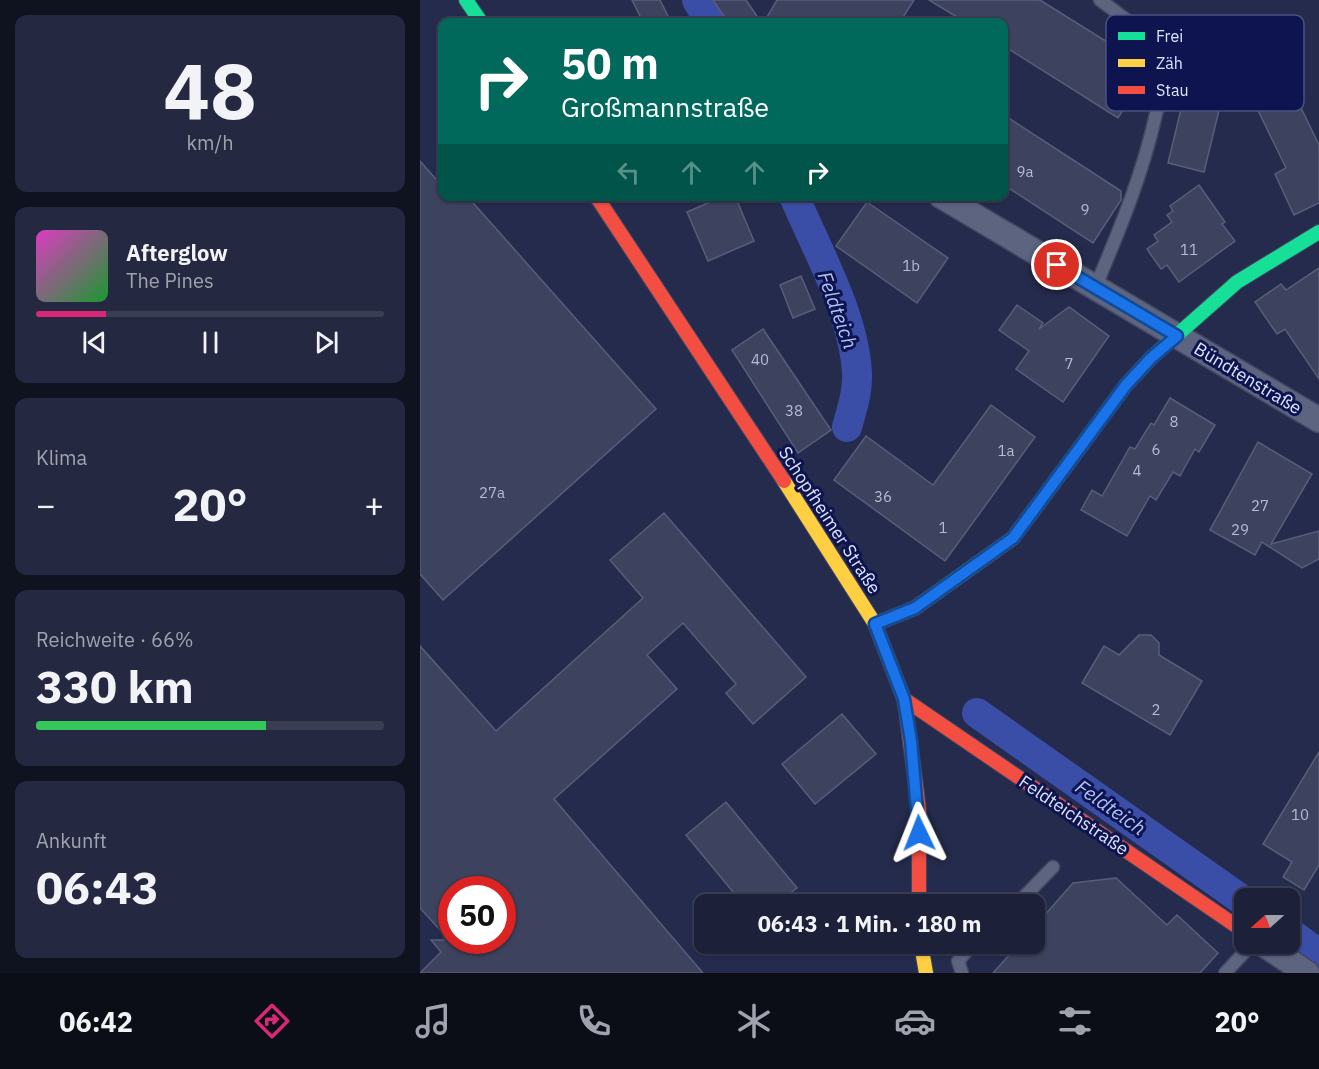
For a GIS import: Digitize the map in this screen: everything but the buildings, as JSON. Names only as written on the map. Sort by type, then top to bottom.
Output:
[{"type":"street","points":[[466,0],[478,18]]},
{"type":"street","name":"Schopfheimer Straße","points":[[599,201],[807,516],[875,624],[904,699],[919,809],[919,894]]},
{"type":"street","name":"Bündtenstraße","points":[[949,201],[1319,420]]},
{"type":"street","points":[[875,624],[915,608],[1013,538],[1126,385],[1151,358],[1237,282],[1319,232]]},
{"type":"street","name":"Feldteichstraße","points":[[904,699],[1234,924]]},
{"type":"street","points":[[923,954],[926,973]]},
{"type":"street","points":[[1278,954],[1307,973]]},
{"type":"lane","points":[[1100,0],[1120,15]]},
{"type":"lane","points":[[1095,288],[1132,202],[1144,165],[1157,111]]},
{"type":"lane","points":[[1027,894],[1053,867]]},
{"type":"lane","points":[[962,973],[958,961],[964,954]]},
{"type":"lane","points":[[1225,973],[1243,954]]},
{"type":"waterway","name":"Feldteich","points":[[697,0],[708,18]]},
{"type":"waterway","name":"Feldteich","points":[[796,201],[833,283],[849,328],[854,351],[857,386],[847,427]]},
{"type":"waterway","name":"Feldteich","points":[[977,713],[1234,894]]},
{"type":"waterway","name":"Feldteich","points":[[1300,940],[1319,954]]},
{"type":"traffic: fast","points":[[466,0],[478,18]]},
{"type":"traffic: fast","points":[[1067,465],[1126,385],[1151,358],[1237,282],[1319,232]]},
{"type":"traffic: slow","points":[[875,624],[915,608],[1013,538],[1067,465]]},
{"type":"traffic: slow","points":[[784,481],[875,624],[904,699],[906,711]]},
{"type":"traffic: slow","points":[[923,954],[926,973]]},
{"type":"traffic: jam","points":[[599,201],[784,481]]},
{"type":"traffic: jam","points":[[904,699],[1234,924]]},
{"type":"traffic: jam","points":[[906,711],[919,809],[919,894]]},
{"type":"route","points":[[919,833],[919,809],[904,699],[875,624],[915,608],[1013,538],[1126,385],[1151,358],[1177,336],[1057,265]]}]
